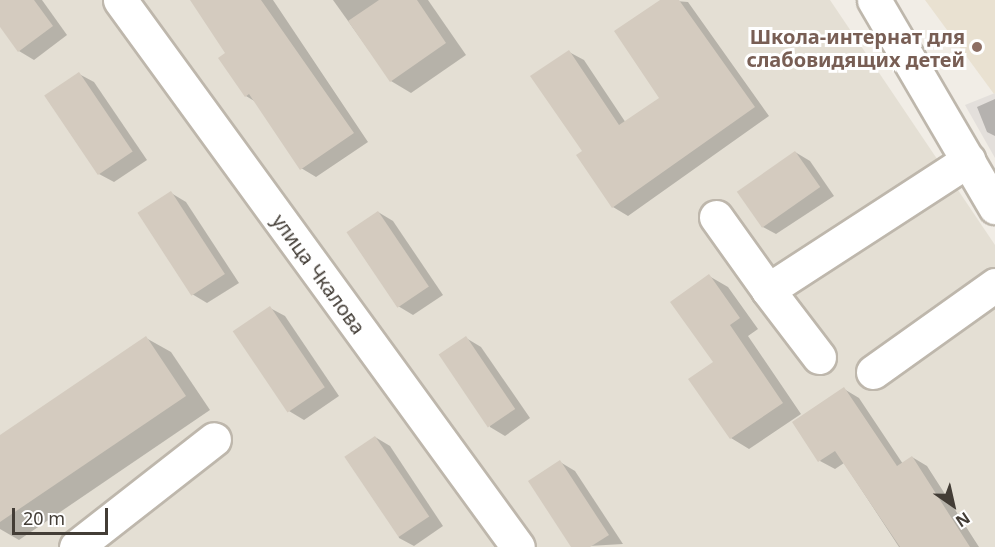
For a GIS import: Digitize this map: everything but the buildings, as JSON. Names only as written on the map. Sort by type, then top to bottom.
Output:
[{"type":"street","name":"улица Чкалова","points":[[120,0],[518,547]]},
{"type":"street","points":[[874,0],[979,163],[995,207]]},
{"type":"street","points":[[768,290],[979,163]]},
{"type":"street","points":[[716,217],[819,357]]},
{"type":"street","points":[[873,372],[995,285]]},
{"type":"street","points":[[76,547],[214,439]]},
{"type":"shaded area","points":[[0,0],[830,0],[995,245],[995,547],[0,547]]},
{"type":"shaded area","name":"Школа-интернат для слабовидящих детей","points":[[925,0],[995,0],[994,94]]},
{"type":"shaded area","points":[[995,93],[995,158],[965,105]]},
{"type":"place","name":"Школа-интернат для слабовидящих детей","points":[[977,47]]}]
